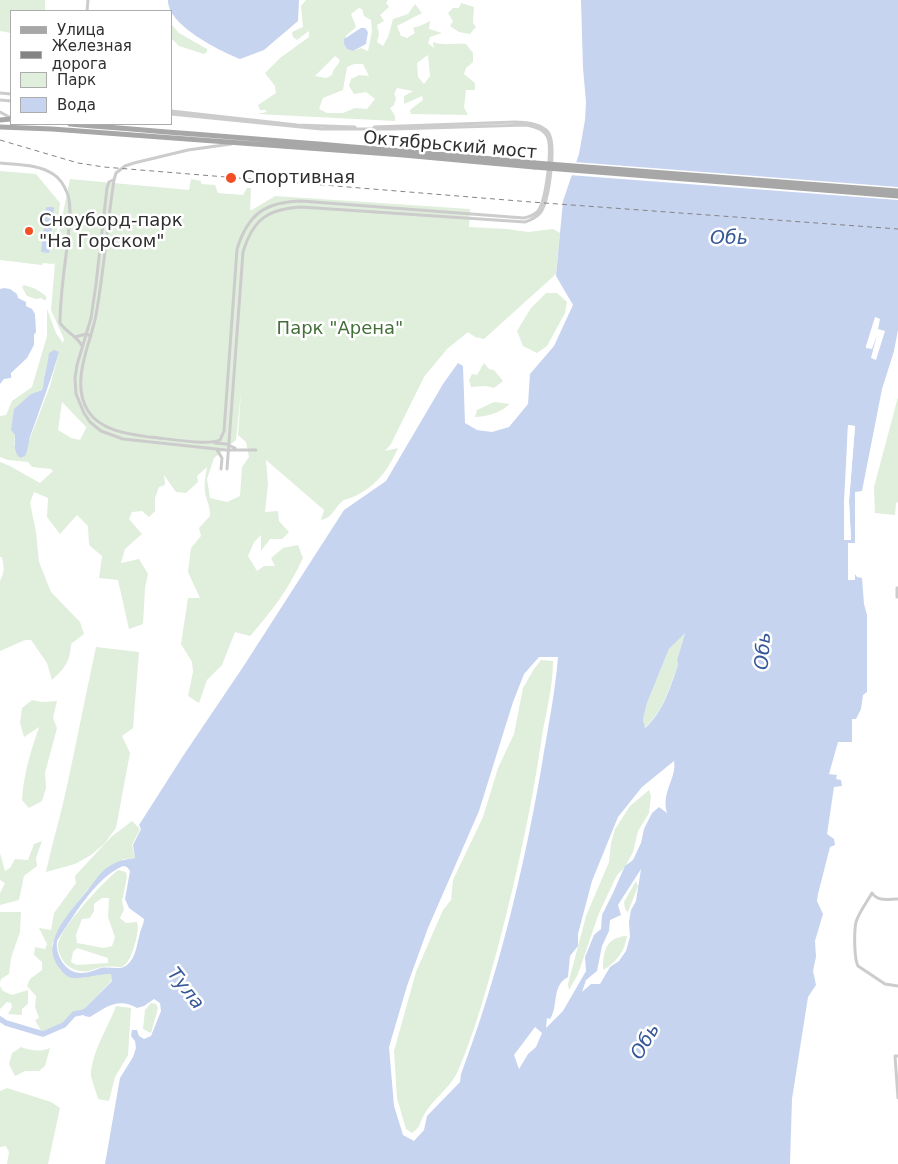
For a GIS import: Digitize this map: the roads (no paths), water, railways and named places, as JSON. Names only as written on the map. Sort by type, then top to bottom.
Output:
[{"type":"main road","name":"Октябрьский мост","points":[[82,125],[403,150],[534,165],[898,196]]},
{"type":"main road","name":"Октябрьский мост","points":[[0,127],[52,129],[898,191]]},
{"type":"street","points":[[172,112],[321,129],[527,125],[540,129],[549,140],[549,157],[543,202],[535,213],[524,218],[302,201],[273,204],[254,217],[241,236],[237,249],[223,435],[228,458]]},
{"type":"street","points":[[172,112],[297,125],[358,128],[524,122],[540,126],[550,136],[552,149],[547,196],[541,212],[532,220],[517,222],[301,207],[277,210],[258,221],[252,228],[243,252],[238,300],[229,437],[230,443],[236,449]]},
{"type":"street","points":[[238,143],[188,150],[134,163],[125,166],[116,173],[91,318],[75,378],[76,394],[84,413],[90,422],[111,436],[136,441],[186,446],[256,450]]},
{"type":"street","points":[[0,164],[28,165],[42,169],[52,173],[65,188],[70,217],[60,323],[64,329],[81,343],[82,349]]},
{"type":"street","points":[[103,244],[101,284],[91,336],[82,366],[82,393],[88,410],[99,422],[118,431],[138,435],[211,442],[225,447]]},
{"type":"street","points":[[233,299],[238,300]]},
{"type":"street","points":[[74,337],[86,334],[91,336]]},
{"type":"street","points":[[77,365],[82,366]]},
{"type":"street","points":[[136,441],[138,435]]},
{"type":"street","points":[[211,442],[220,440],[223,435]]},
{"type":"street","points":[[221,469],[222,458],[229,437]]},
{"type":"street","points":[[186,440],[186,446]]},
{"type":"street","points":[[214,448],[221,454],[222,458]]},
{"type":"street","points":[[227,469],[230,452],[236,449]]},
{"type":"street","points":[[896,597],[898,588]]},
{"type":"street","points":[[898,899],[881,900],[875,898],[872,893],[857,920],[856,938],[856,962],[858,966],[885,984],[898,986]]},
{"type":"street","points":[[898,1056],[895,1056],[898,1098]]},
{"type":"water","points":[[168,0],[299,0],[298,21],[264,50],[240,59],[196,36],[176,19],[170,9]]},
{"type":"water","name":"Обь","points":[[581,0],[898,0],[898,330],[894,351],[882,389],[862,491],[855,492],[855,543],[848,543],[848,580],[855,580],[855,574],[857,577],[862,578],[867,615],[867,692],[863,695],[861,709],[856,719],[852,719],[852,742],[838,742],[829,774],[837,775],[836,779],[841,780],[842,786],[834,787],[827,834],[834,839],[835,845],[830,847],[817,901],[823,914],[815,941],[816,957],[813,971],[816,985],[808,997],[792,1099],[790,1164],[105,1164],[120,1078],[133,1057],[136,1048],[135,1041],[131,1036],[132,1030],[137,1030],[139,1036],[144,1039],[151,1036],[161,1011],[160,1003],[154,999],[144,1006],[137,1008],[124,1003],[118,1003],[90,1017],[84,1016],[86,1007],[112,981],[111,974],[78,978],[67,976],[57,965],[53,954],[53,944],[56,935],[67,915],[109,866],[135,858],[133,845],[141,829],[139,825],[183,756],[344,510],[386,481],[443,384],[458,363],[463,366],[465,423],[477,430],[492,432],[509,427],[528,404],[530,374],[554,346],[573,305],[556,276],[563,201],[579,154],[585,120],[586,102]],"holes":[[[848,425],[855,426],[849,501],[851,539],[844,540]],[[685,633],[677,660],[678,665],[669,691],[657,715],[645,728],[643,720],[647,703],[669,649]],[[539,657],[558,657],[553,699],[534,809],[518,886],[487,1000],[461,1074],[460,1082],[427,1116],[424,1130],[414,1141],[403,1135],[394,1106],[389,1047],[407,986],[428,928],[479,811],[513,702],[524,674]],[[674,761],[673,774],[666,798],[667,813],[659,807],[652,813],[633,860],[625,866],[602,915],[601,929],[594,935],[585,957],[586,971],[563,1011],[546,1028],[547,1018],[550,1019],[553,1014],[559,986],[568,977],[570,956],[578,946],[578,934],[592,881],[618,817],[642,787]],[[123,866],[127,867],[130,871],[125,899],[129,908],[144,919],[136,950],[130,962],[124,967],[101,968],[82,973],[76,972],[63,963],[58,952],[57,941],[94,888],[113,871]],[[641,869],[636,901],[631,910],[629,922],[630,937],[626,951],[619,961],[610,967],[600,984],[591,984],[582,992],[586,980],[597,971],[602,946],[609,931],[610,920],[621,915],[618,905]],[[535,1027],[542,1033],[536,1047],[528,1054],[519,1069],[514,1055]]]},
{"type":"water","points":[[361,28],[365,28],[368,32],[366,44],[353,51],[347,49],[344,39]]},
{"type":"water","points":[[47,207],[54,208],[49,253],[41,252]]},
{"type":"water","points":[[0,289],[10,289],[17,294],[18,298],[26,302],[26,306],[32,309],[35,314],[36,332],[34,335],[34,345],[27,358],[11,373],[11,378],[4,379],[0,384]]},
{"type":"water","points":[[54,350],[59,352],[56,362],[25,456],[20,458],[15,450],[15,435],[11,430],[14,409],[31,394],[42,390],[49,353]]},
{"type":"waterway","name":"Тула","points":[[0,1019],[6,1023],[43,1034],[64,1025],[74,1014],[84,1012],[90,1008]]},
{"type":"railway","points":[[0,140],[78,163],[104,167],[531,202],[898,229]]},
{"type":"place","name":"Спортивная","points":[[231,178]]},
{"type":"place","name":"Сноуборд-парк \"На Горском\"","points":[[29,231]]},
{"type":"park label","name":"Парк \"Арена\"","points":[[340,329]]}]
